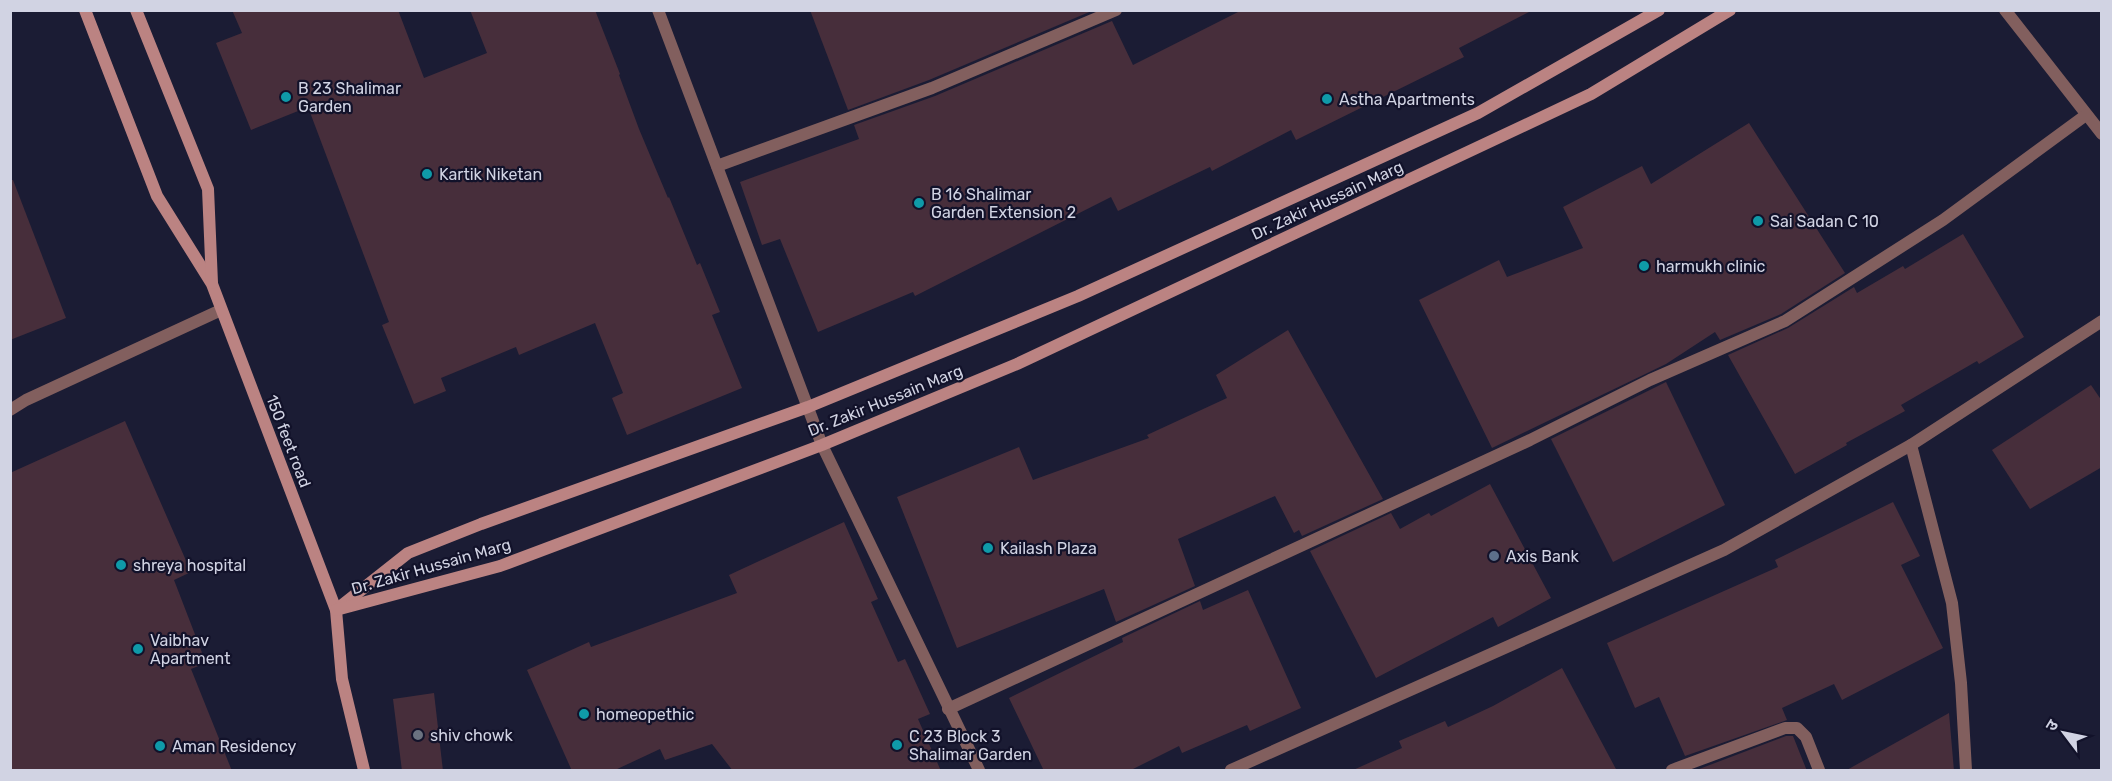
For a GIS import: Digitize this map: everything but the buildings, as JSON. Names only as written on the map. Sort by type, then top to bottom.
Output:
[{"type":"street","name":"150 feet road","points":[[85,10],[157,196],[212,284],[336,610],[342,679],[364,771]]},
{"type":"street","name":"150 feet road","points":[[136,10],[208,189],[212,284]]},
{"type":"street","points":[[658,10],[822,445],[979,771]]},
{"type":"street","points":[[717,166],[932,88],[1116,10]]},
{"type":"street","name":"Dr. Zakir Hussain Marg","points":[[336,610],[408,553],[481,524],[808,407],[1078,296],[1478,113],[1659,10]]},
{"type":"street","name":"Dr. Zakir Hussain Marg","points":[[336,610],[500,566],[822,445],[1017,364],[1591,94],[1730,10]]},
{"type":"street","points":[[2005,10],[2102,134]]},
{"type":"street","points":[[948,709],[1530,440],[1650,380],[1785,321],[1943,220],[2086,115]]},
{"type":"street","points":[[10,410],[221,310]]},
{"type":"street","points":[[1231,771],[1724,550],[1911,445],[2102,321]]},
{"type":"street","points":[[1911,445],[1952,603],[1961,683],[1966,771]]},
{"type":"street","points":[[1672,771],[1785,728],[1797,728],[1806,738],[1819,771]]},
{"type":"place","name":"B 23 Shalimar Garden","points":[[286,97]]},
{"type":"place","name":"Astha Apartments","points":[[1327,99]]},
{"type":"place","name":"Kartik Niketan","points":[[427,174]]},
{"type":"place","name":"B 16 Shalimar Garden Extension 2","points":[[919,203]]},
{"type":"place","name":"Sai Sadan C 10","points":[[1758,221]]},
{"type":"place","name":"harmukh clinic","points":[[1644,266]]},
{"type":"place","name":"Kailash Plaza","points":[[988,548]]},
{"type":"place","name":"Axis Bank","points":[[1494,556]]},
{"type":"place","name":"shreya hospital","points":[[121,565]]},
{"type":"place","name":"Vaibhav Apartment","points":[[138,649]]},
{"type":"place","name":"homeopethic","points":[[584,714]]},
{"type":"place","name":"shiv chowk","points":[[418,735]]},
{"type":"place","name":"C 23 Block 3 Shalimar Garden","points":[[897,745]]},
{"type":"place","name":"Aman Residency","points":[[160,746]]}]
